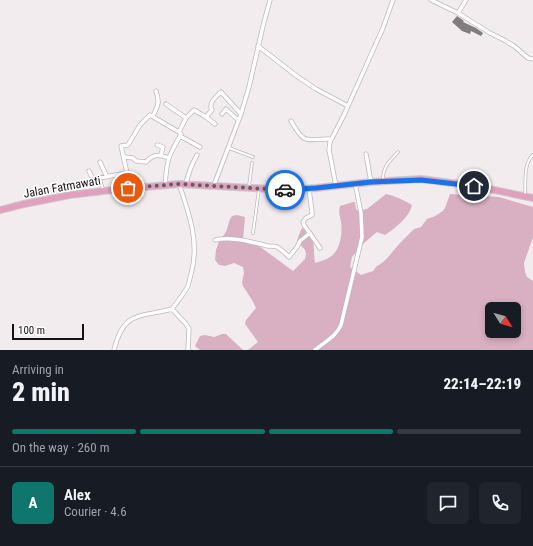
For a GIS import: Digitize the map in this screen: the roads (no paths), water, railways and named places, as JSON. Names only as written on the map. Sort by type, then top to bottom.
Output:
[{"type":"highway","name":"Jalan Fatmawati","points":[[0,210],[70,195],[179,184],[288,190],[355,183],[421,180],[474,186],[533,198]]},
{"type":"street","points":[[214,185],[241,114],[270,0]]},
{"type":"street","points":[[336,186],[329,150],[331,139],[348,106],[383,28],[393,0]]},
{"type":"street","points":[[430,0],[458,13],[504,40],[532,60]]},
{"type":"street","points":[[458,13],[466,0]]},
{"type":"street","points":[[258,46],[302,80],[348,106]]},
{"type":"street","points":[[89,171],[93,179],[127,173],[121,146],[128,145],[140,125],[150,115],[152,116],[159,103],[156,91]]},
{"type":"street","points":[[206,117],[212,110],[210,106],[211,103],[221,92],[241,114]]},
{"type":"street","points":[[166,104],[186,118]]},
{"type":"street","points":[[222,114],[226,109],[238,120]]},
{"type":"street","points":[[165,185],[169,158],[186,118],[194,110],[215,124]]},
{"type":"street","points":[[152,116],[200,147]]},
{"type":"street","points":[[291,121],[297,132],[310,141],[331,139]]},
{"type":"street","points":[[157,145],[163,147],[161,155]]},
{"type":"street","points":[[186,184],[187,175],[197,154]]},
{"type":"street","points":[[366,154],[371,182]]},
{"type":"street","points":[[124,157],[146,162],[150,157],[161,155],[169,158]]},
{"type":"street","points":[[100,162],[107,177]]},
{"type":"street","points":[[315,350],[335,335],[341,326],[362,237],[361,212],[355,183]]},
{"type":"street","points":[[114,350],[122,329],[131,319],[140,315],[172,309],[188,286],[193,267],[194,235],[190,215],[179,184]]},
{"type":"street","points":[[309,189],[312,215],[306,218],[303,222],[320,248]]},
{"type":"street","points":[[215,240],[229,238],[276,246],[289,257],[300,241],[310,233]]},
{"type":"street","points":[[172,309],[189,329],[188,350]]},
{"type":"lane","points":[[228,147],[253,157]]},
{"type":"lane","points":[[383,181],[383,171],[398,152]]},
{"type":"lane","points":[[525,197],[527,165],[528,160],[533,154]]},
{"type":"lane","points":[[249,187],[252,163]]},
{"type":"lane","points":[[127,173],[128,188]]},
{"type":"lane","points":[[100,178],[103,191]]},
{"type":"lane","points":[[253,233],[259,188]]}]
